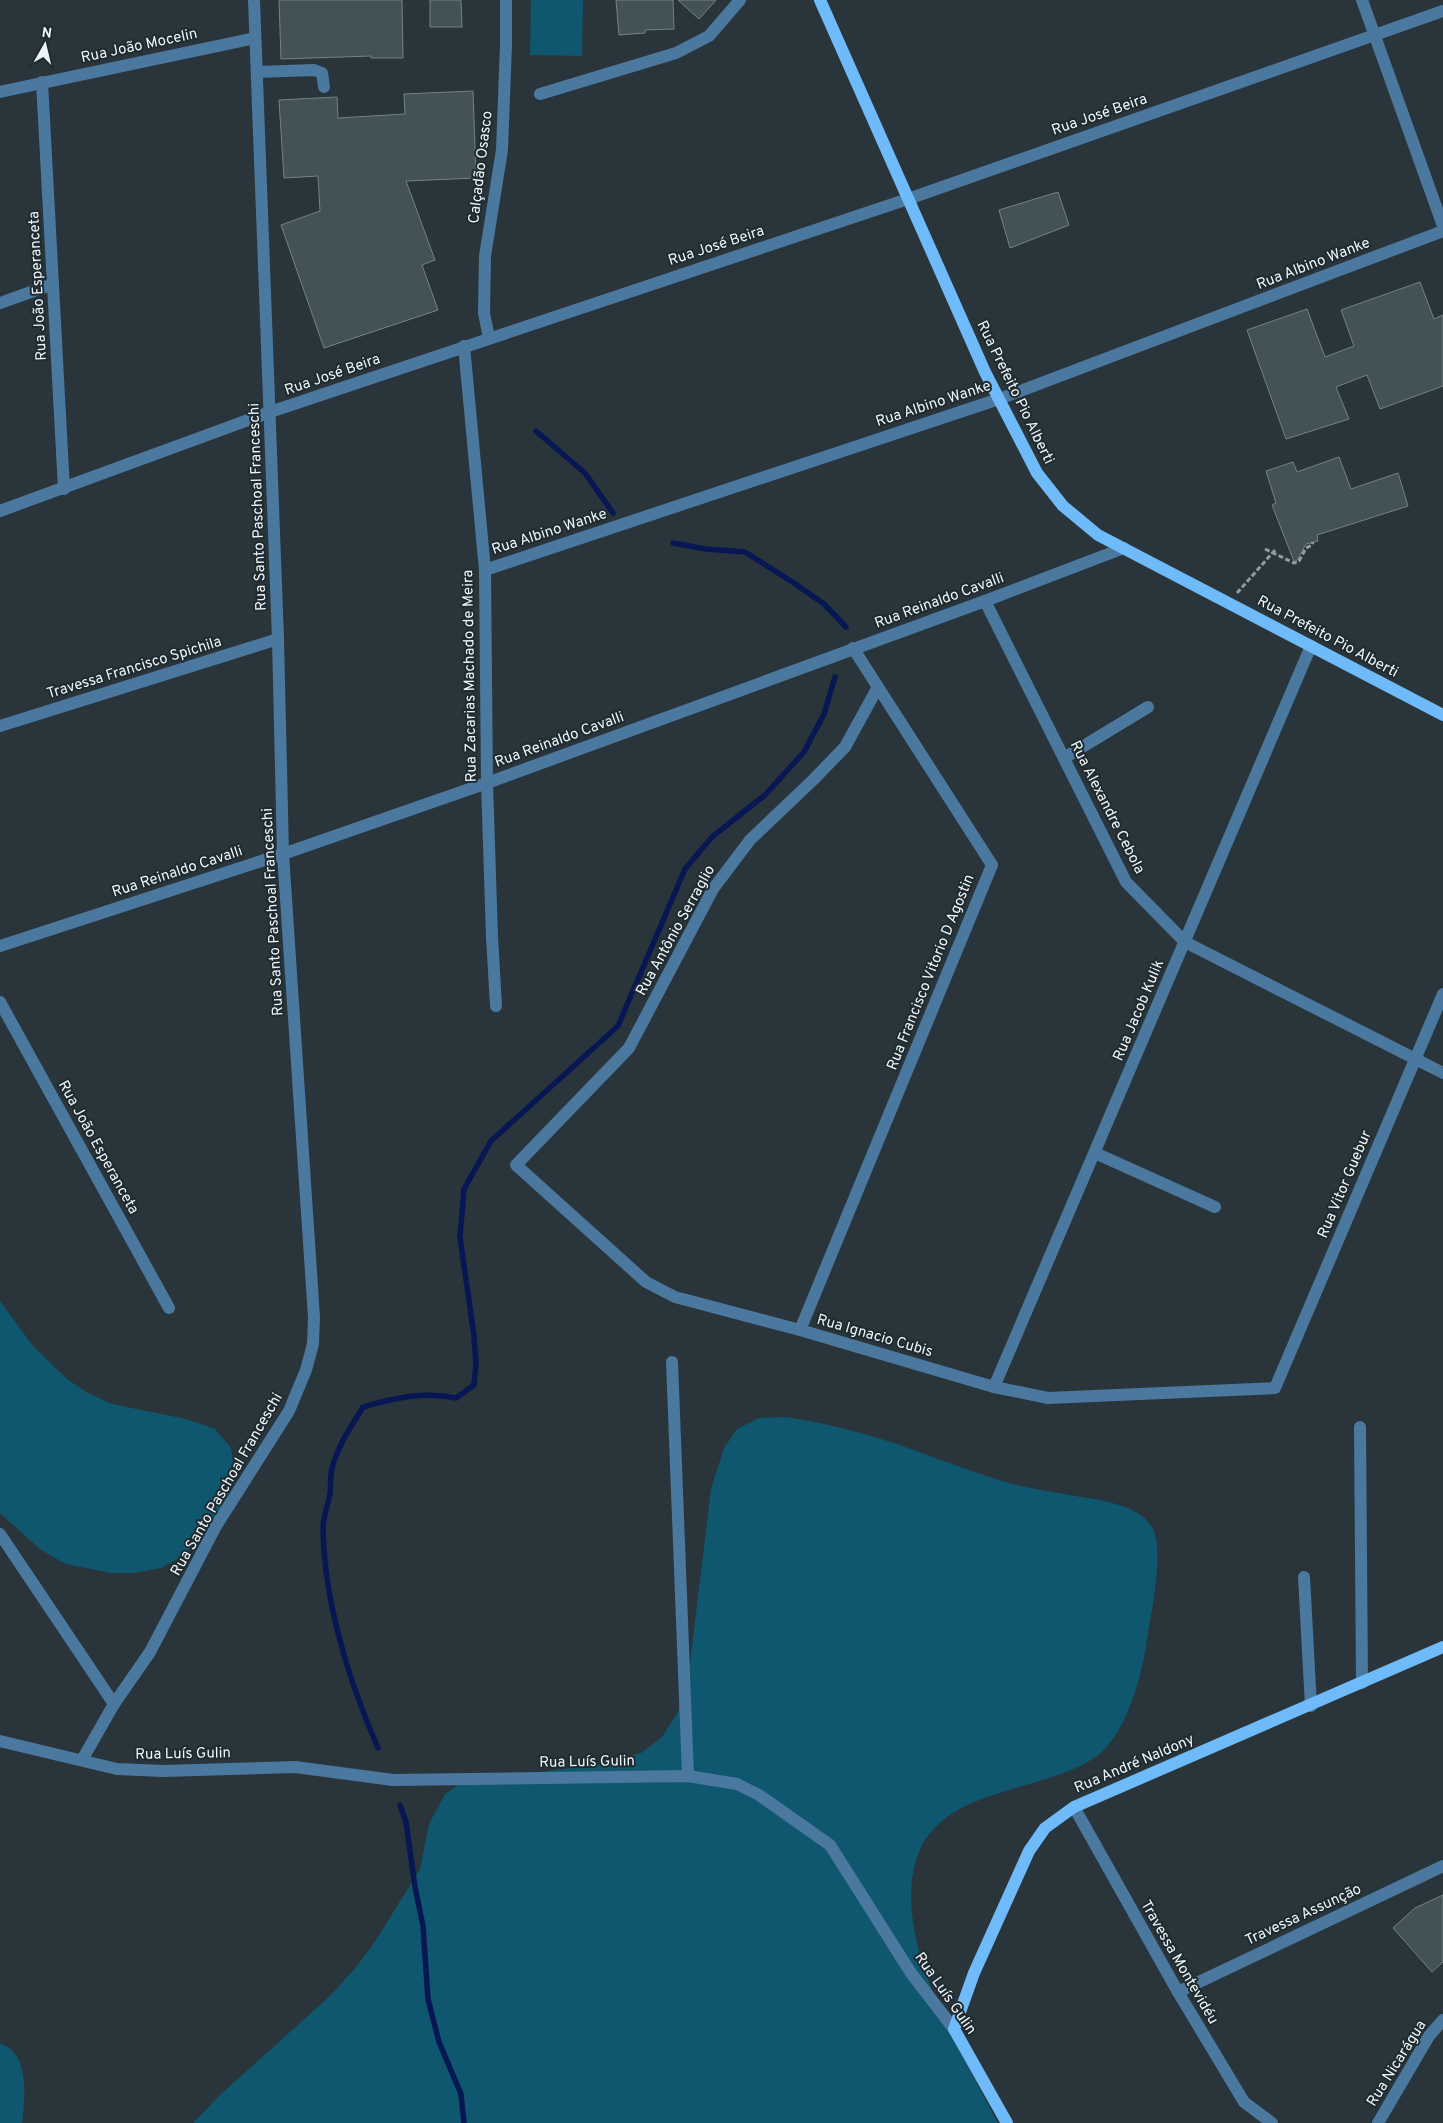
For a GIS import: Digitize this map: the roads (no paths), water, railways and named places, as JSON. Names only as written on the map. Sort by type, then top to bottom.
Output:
[{"type":"main road","name":"Rua Prefeito Pio Alberti","points":[[820,0],[985,372],[1037,474],[1063,506],[1098,535],[1443,715]]},
{"type":"main road","name":"Rua André Naldony","points":[[954,2029],[974,1973],[1029,1851],[1045,1828],[1074,1807],[1311,1706],[1443,1647]]},
{"type":"main road","name":"Rua Luís Gulin","points":[[954,2029],[1007,2123]]},
{"type":"street","name":"Rua Santo Paschoal Franceschi","points":[[82,1760],[114,1704],[150,1652],[216,1526],[289,1411],[306,1370],[314,1344],[314,1317],[283,854],[278,639],[254,0]]},
{"type":"street","name":"Calçadão Osasco","points":[[489,338],[484,313],[485,256],[502,150],[506,0]]},
{"type":"street","points":[[540,94],[676,53],[709,36],[740,0]]},
{"type":"street","points":[[1362,0],[1443,226]]},
{"type":"street","name":"Rua José Beira","points":[[0,510],[64,489],[270,412],[908,199],[1443,11]]},
{"type":"street","name":"Rua João Mocelin","points":[[0,92],[256,38]]},
{"type":"street","points":[[257,72],[314,70],[322,74],[324,87]]},
{"type":"street","name":"Rua João Esperanceta","points":[[42,82],[64,489]]},
{"type":"street","name":"Rua Albino Wanke","points":[[485,570],[999,399],[1443,232]]},
{"type":"street","points":[[0,302],[53,284]]},
{"type":"street","name":"Rua Zacarias Machado de Meira","points":[[464,346],[485,570],[487,783],[496,1006]]},
{"type":"street","name":"Rua Reinaldo Cavalli","points":[[0,946],[283,854],[487,783],[985,601],[1124,548]]},
{"type":"street","name":"Rua Alexandre Cebola","points":[[985,601],[1126,882],[1185,942],[1443,1073]]},
{"type":"street","name":"Travessa Francisco Spichila","points":[[0,726],[278,639]]},
{"type":"street","name":"Rua Jacob Kulik","points":[[994,1387],[1311,646]]},
{"type":"street","name":"Rua Francisco Vitorio D Agostin","points":[[800,1330],[992,865],[853,648]]},
{"type":"street","name":"Rua Antônio Serraglio","points":[[516,1165],[629,1048],[714,889],[750,840],[845,747],[878,687]]},
{"type":"street","points":[[1064,758],[1148,707]]},
{"type":"street","name":"Rua Vitor Guebur","points":[[1275,1388],[1443,994]]},
{"type":"street","name":"Rua João Esperanceta","points":[[0,1002],[169,1308]]},
{"type":"street","points":[[1095,1152],[1215,1207]]},
{"type":"street","name":"Rua Ignacio Cubis","points":[[516,1165],[646,1282],[675,1297],[800,1330],[994,1387],[1048,1398],[1275,1388]]},
{"type":"street","points":[[672,1362],[688,1776]]},
{"type":"street","points":[[1360,1427],[1362,1683]]},
{"type":"street","points":[[0,1534],[114,1704]]},
{"type":"street","points":[[1304,1577],[1311,1706]]},
{"type":"street","name":"Rua Luís Gulin","points":[[0,1741],[117,1769],[163,1771],[294,1767],[393,1780],[688,1776],[737,1784],[759,1795],[830,1845],[911,1973],[954,2029]]},
{"type":"street","name":"Travessa Montevidéu","points":[[1074,1807],[1178,1992],[1244,2102],[1272,2123]]},
{"type":"street","name":"Travessa Assunção","points":[[1178,1992],[1443,1866]]},
{"type":"street","name":"Rua Nicarágua","points":[[1378,2123],[1429,2036],[1443,2020]]},
{"type":"waterway","points":[[536,431],[585,473],[613,513]]},
{"type":"waterway","points":[[673,543],[706,549],[745,552],[824,604],[846,627]]},
{"type":"waterway","points":[[378,1748],[357,1696],[340,1641],[333,1612],[324,1556],[323,1524],[330,1494],[332,1468],[338,1452],[345,1436],[363,1407],[409,1396],[432,1395],[456,1398],[474,1385],[476,1364],[474,1336],[460,1237],[464,1189],[491,1141],[618,1026],[685,869],[712,837],[765,795],[804,752],[824,714],[835,677]]},
{"type":"waterway","points":[[400,1805],[406,1822],[415,1887],[423,1926],[428,1999],[439,2042],[461,2094],[464,2123]]}]
